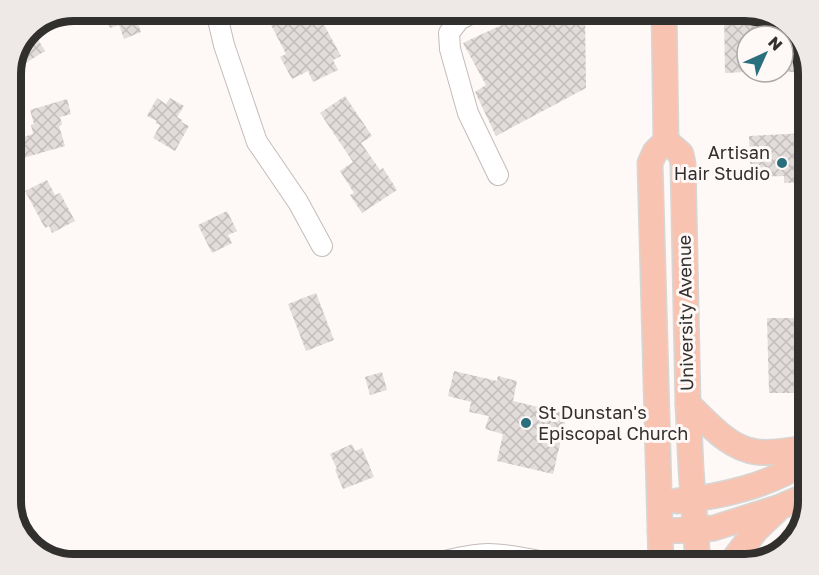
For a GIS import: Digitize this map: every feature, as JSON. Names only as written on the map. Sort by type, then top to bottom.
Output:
[{"type":"main road","points":[[664,21],[666,141]]},
{"type":"main road","name":"University Avenue","points":[[661,554],[650,163],[655,152],[666,141],[681,154],[684,164],[688,404],[697,554]]},
{"type":"main road","points":[[688,404],[722,435],[750,451],[770,452],[798,448]]},
{"type":"main road","points":[[660,502],[694,500],[722,495],[760,483],[798,465]]},
{"type":"main road","points":[[660,531],[714,528],[798,499]]},
{"type":"main road","points":[[738,554],[756,530],[780,507]]},
{"type":"street","points":[[219,21],[224,45],[258,142],[298,202],[322,246]]},
{"type":"street","points":[[458,21],[449,33],[450,49],[468,113],[498,175]]},
{"type":"building","points":[[108,21],[137,21],[141,32],[124,39],[119,25],[110,28]]},
{"type":"building","points":[[278,21],[322,21],[341,56],[333,60],[338,70],[313,82],[308,71],[292,79],[280,57],[286,54],[271,25]]},
{"type":"building","points":[[510,21],[585,21],[586,88],[496,136],[475,92],[486,85],[463,43]]},
{"type":"building","points":[[724,21],[762,24],[735,24],[735,73],[725,73]]},
{"type":"building","points":[[36,37],[45,51],[22,65],[26,51]]},
{"type":"building","points":[[795,58],[798,67],[798,72],[795,72]]},
{"type":"building","points":[[345,96],[372,136],[361,143],[380,170],[383,168],[397,190],[362,213],[350,195],[354,193],[340,171],[353,162],[320,113]]},
{"type":"building","points":[[157,98],[166,104],[170,98],[184,106],[177,117],[189,126],[175,151],[153,138],[160,125],[147,116]]},
{"type":"building","points":[[67,99],[71,114],[60,117],[62,125],[59,126],[65,146],[23,158],[21,138],[33,134],[31,125],[34,124],[30,110]]},
{"type":"building","points":[[798,134],[798,182],[784,183],[784,176],[751,177],[749,136]]},
{"type":"building","points":[[47,180],[55,195],[60,193],[75,221],[52,233],[49,226],[45,228],[25,191]]},
{"type":"building","points":[[227,211],[237,231],[228,235],[232,243],[212,253],[198,225]]},
{"type":"building","points":[[316,293],[334,340],[306,351],[288,304]]},
{"type":"building","points":[[767,318],[798,318],[798,393],[769,393]]},
{"type":"building","name":"St Dunstan's Episcopal Church","points":[[454,371],[497,381],[498,376],[517,381],[513,401],[567,414],[553,474],[497,461],[503,434],[485,429],[489,416],[469,412],[471,402],[448,396]]},
{"type":"building","points":[[382,372],[387,390],[370,395],[365,377]]},
{"type":"building","points":[[352,444],[355,451],[362,448],[374,477],[343,489],[330,454]]},
{"type":"place","name":"Artisan Hair Studio","points":[[782,163]]},
{"type":"place","name":"St Dunstan's Episcopal Church","points":[[526,423]]}]
